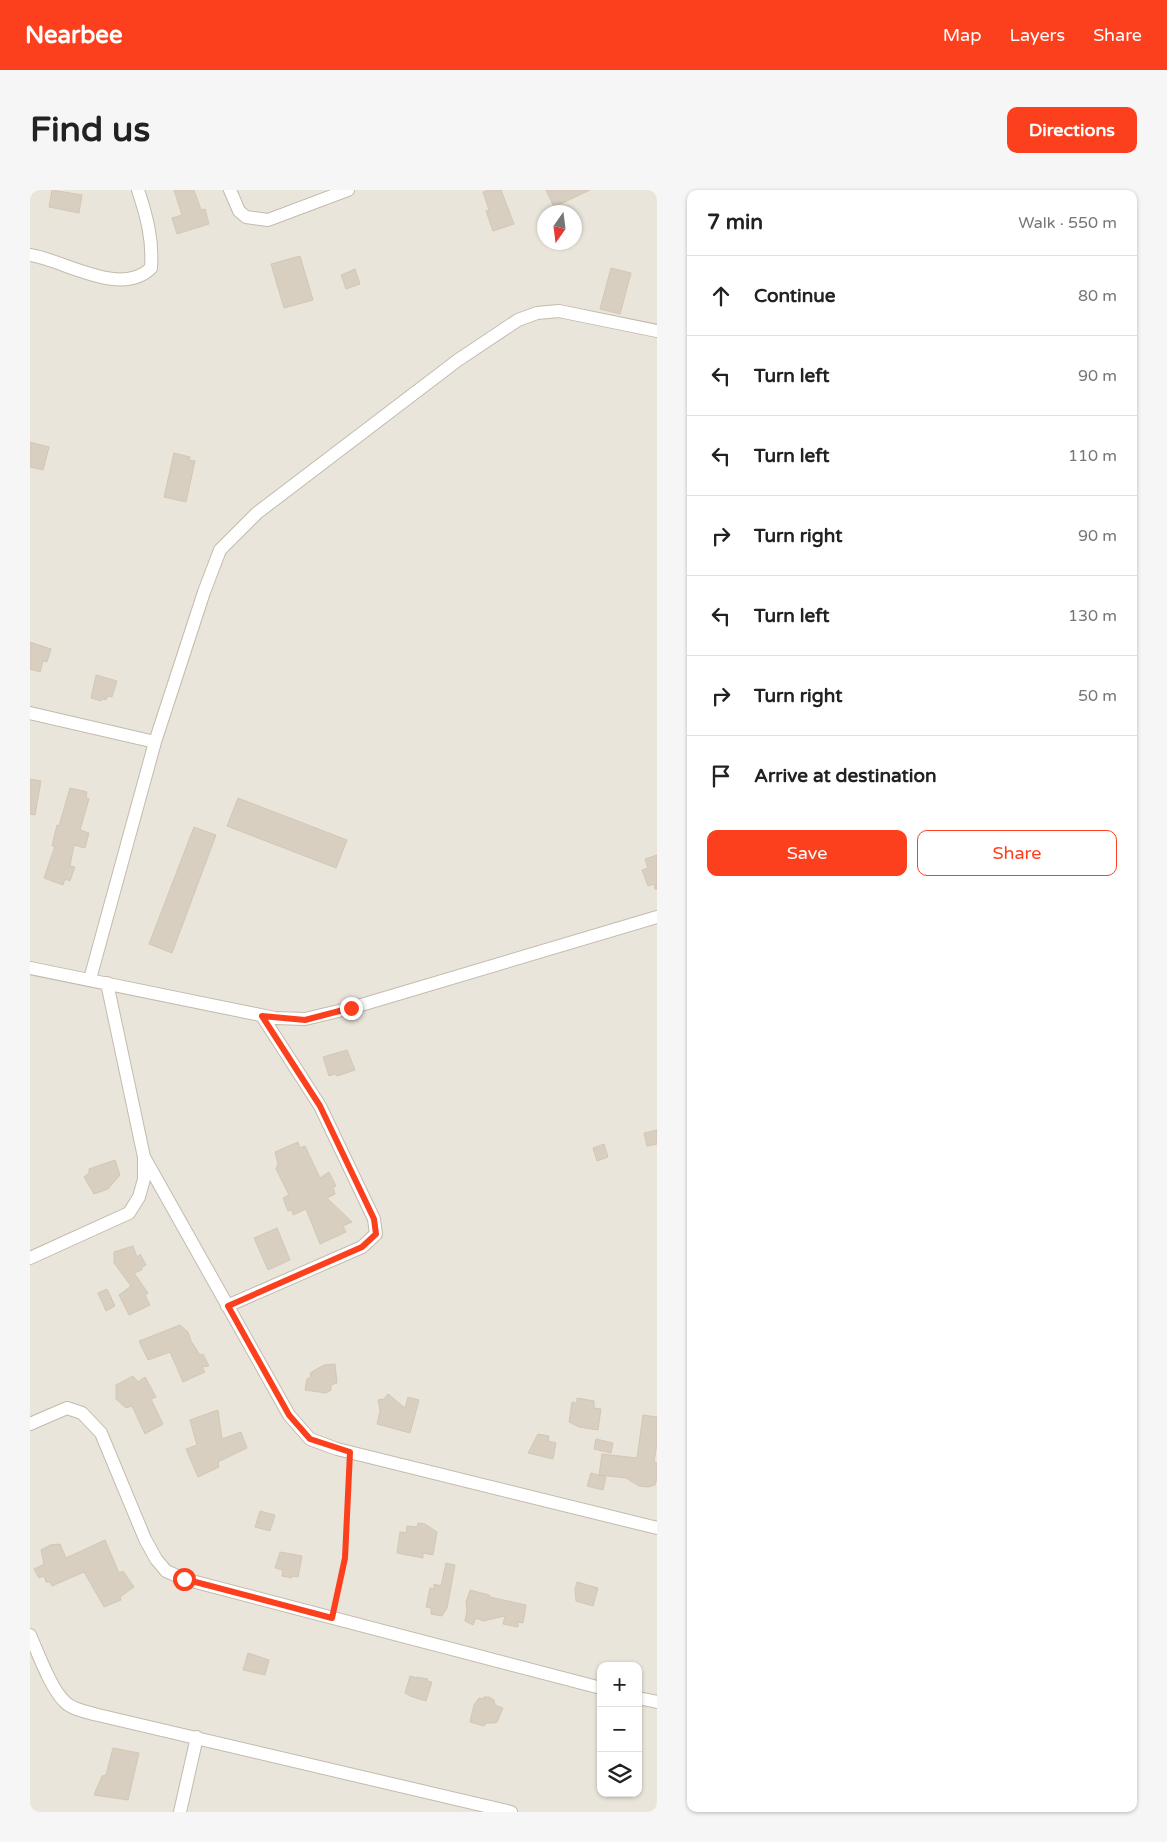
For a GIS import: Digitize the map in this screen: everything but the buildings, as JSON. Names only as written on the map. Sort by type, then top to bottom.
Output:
[{"type":"street","points":[[30,255],[111,280],[140,277],[151,268],[152,249],[148,219],[138,190]]},
{"type":"street","points":[[230,190],[239,211],[246,217],[268,220],[348,190]]},
{"type":"street","points":[[90,979],[155,742],[204,592],[220,550],[257,513],[458,360],[518,320],[538,312],[559,311],[657,331]]},
{"type":"street","points":[[30,712],[155,742]]},
{"type":"street","points":[[30,968],[262,1016],[305,1020],[657,917]]},
{"type":"street","points":[[30,1258],[129,1213],[139,1197],[144,1179],[144,1157],[107,983]]},
{"type":"street","points":[[228,1306],[362,1247],[376,1234],[374,1219],[320,1106],[262,1016]]},
{"type":"street","points":[[144,1157],[289,1415],[310,1439],[350,1452],[657,1528]]},
{"type":"street","points":[[30,1424],[67,1408],[82,1413],[101,1433],[146,1539],[156,1559],[166,1571],[184,1579],[597,1687]]},
{"type":"street","points":[[30,1635],[55,1689],[65,1702],[74,1708],[98,1716],[511,1812]]},
{"type":"street","points":[[642,1699],[657,1702]]},
{"type":"street","points":[[180,1812],[197,1738]]},
{"type":"path","points":[[332,1618],[345,1558],[350,1452]]},
{"type":"shaded area","points":[[30,190],[657,190],[657,1812],[30,1812]]},
{"type":"route","points":[[184,1579],[332,1618],[345,1558],[350,1452],[310,1439],[289,1415],[228,1306],[362,1247],[376,1234],[374,1219],[320,1106],[262,1016],[305,1020],[351,1008]]}]
